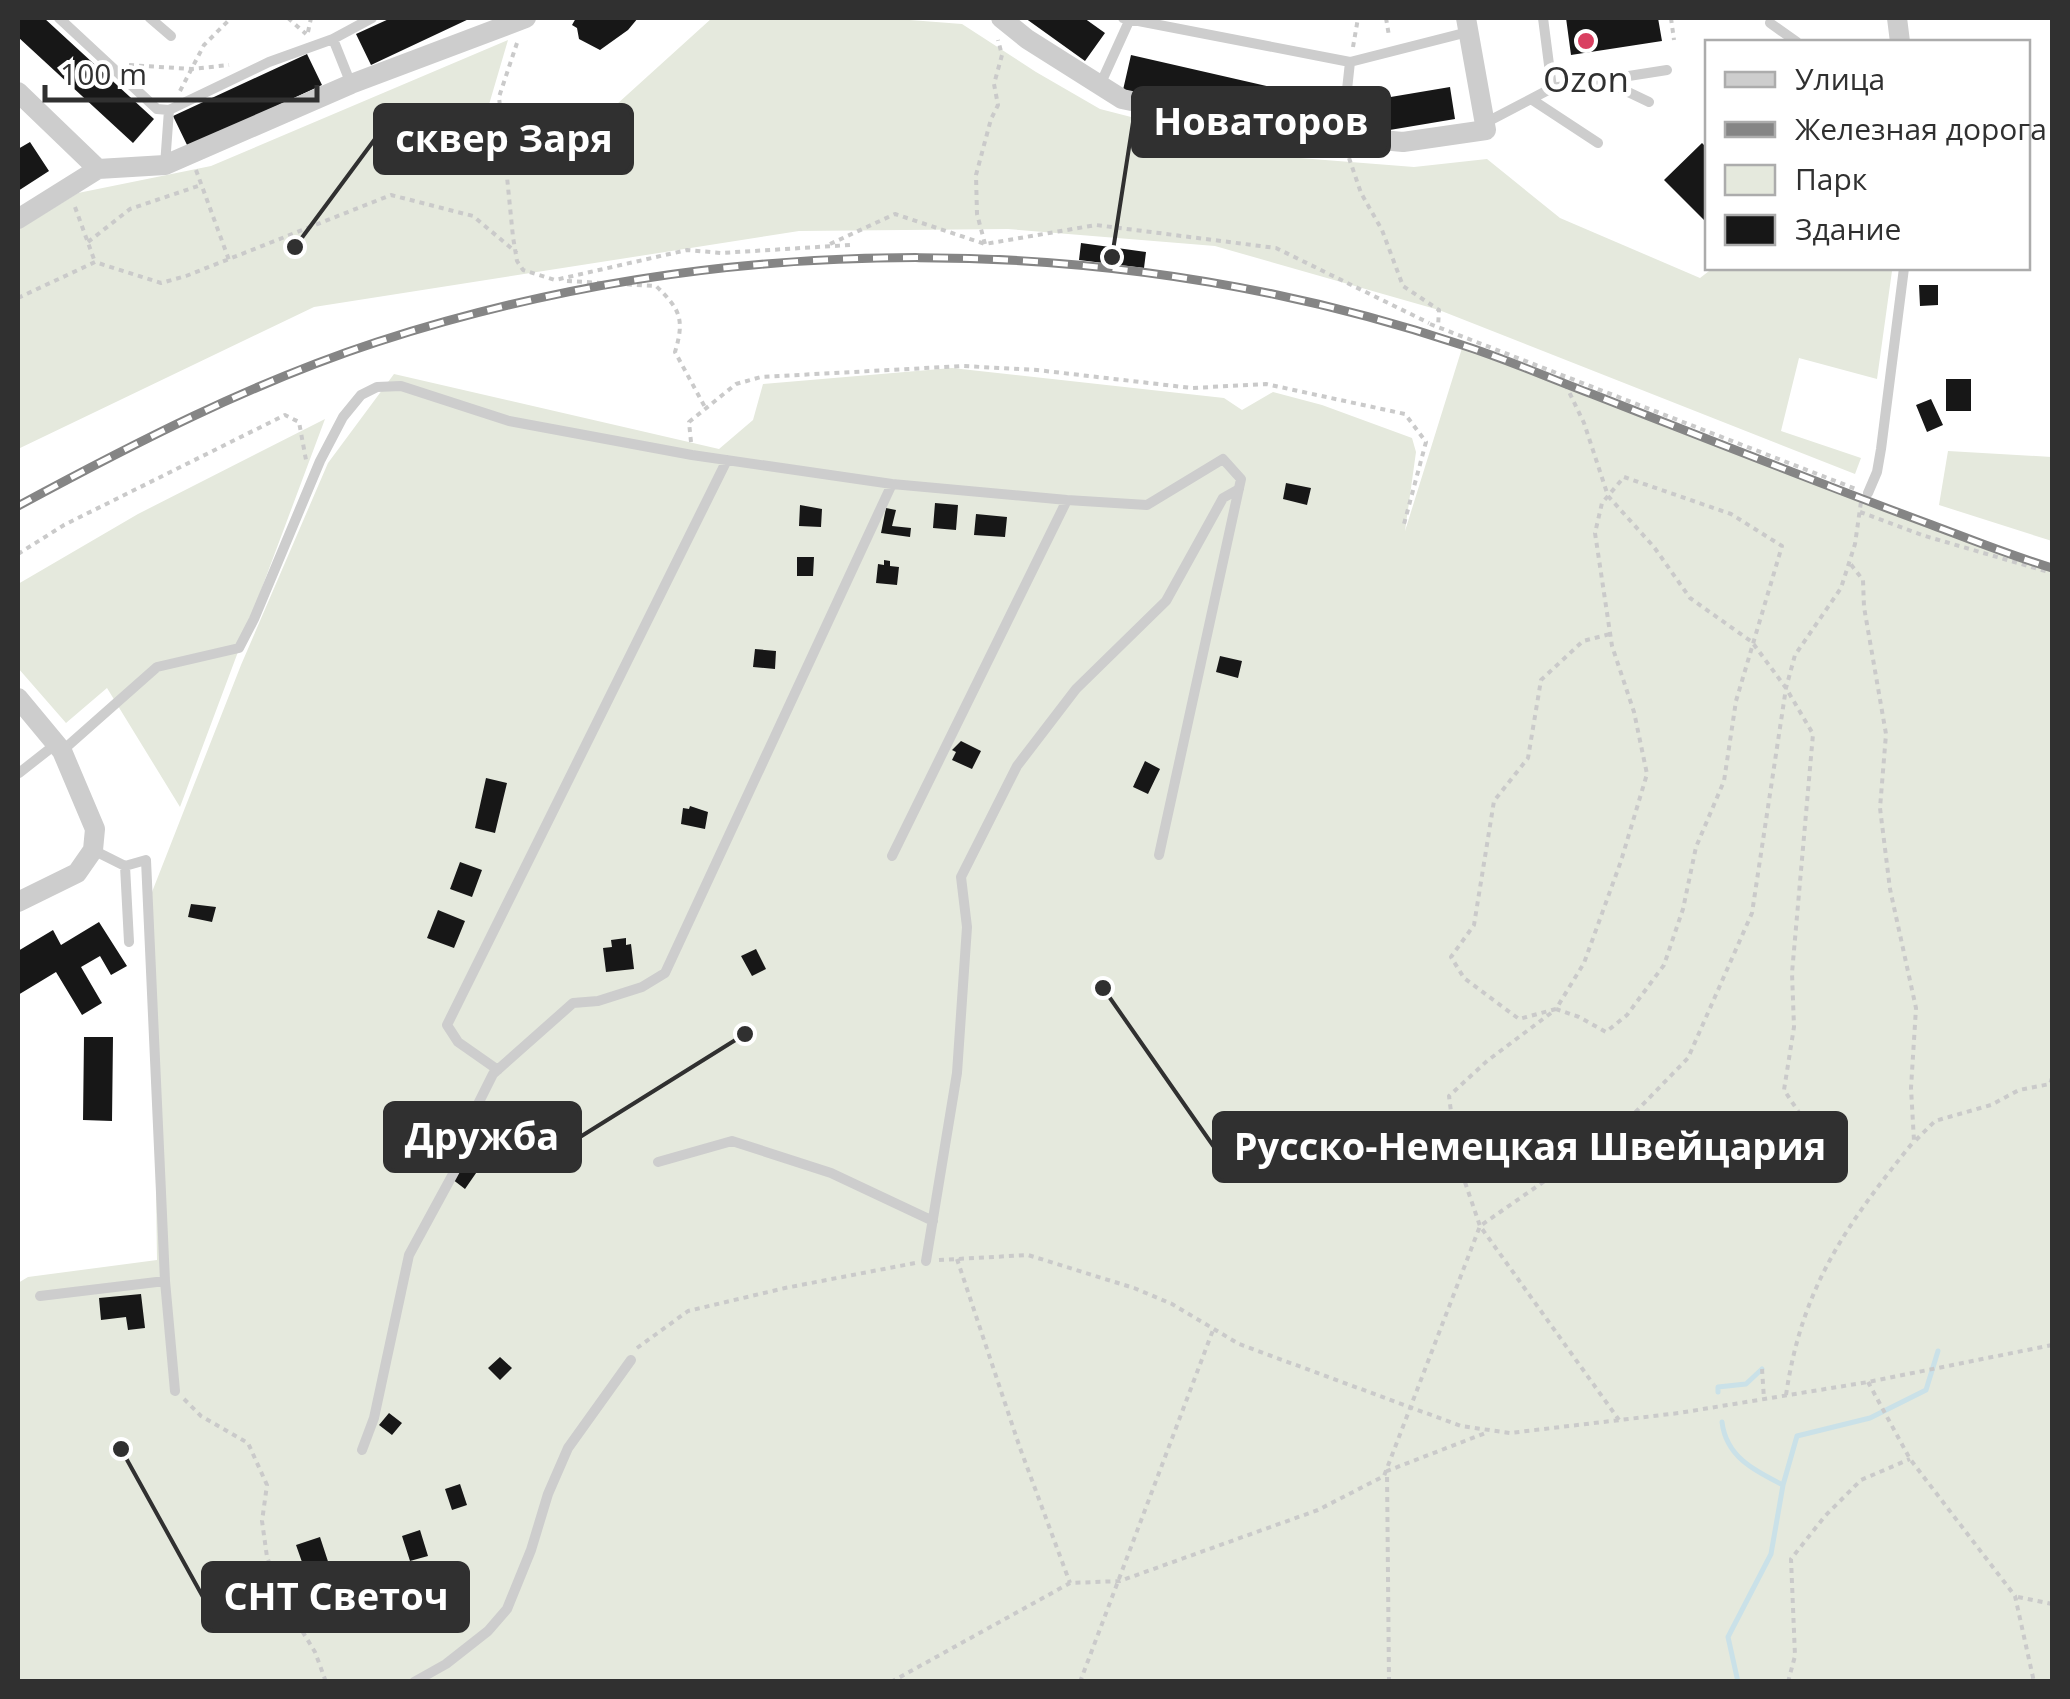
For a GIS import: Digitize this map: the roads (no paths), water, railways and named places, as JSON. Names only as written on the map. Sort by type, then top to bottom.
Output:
[{"type":"street","points":[[18,219],[98,169],[165,166],[351,84],[526,18]]},
{"type":"street","points":[[1000,27],[1027,39],[1122,99],[1264,129],[1403,142],[1486,130],[1467,24]]},
{"type":"street","points":[[18,92],[98,169]]},
{"type":"street","points":[[18,698],[58,748],[95,829],[93,850],[77,872],[18,902]]},
{"type":"lane","points":[[59,18],[157,109],[170,110],[372,18]]},
{"type":"lane","points":[[150,18],[171,36]]},
{"type":"lane","points":[[1100,84],[1126,18],[1350,62],[1467,24]]},
{"type":"lane","points":[[1543,18],[1552,88]]},
{"type":"lane","points":[[1770,23],[1793,40]]},
{"type":"lane","points":[[334,38],[351,84]]},
{"type":"lane","points":[[1342,136],[1350,62]]},
{"type":"lane","points":[[1485,123],[1552,88],[1667,70]]},
{"type":"lane","points":[[1602,80],[1649,102]]},
{"type":"lane","points":[[1531,100],[1598,143]]},
{"type":"lane","points":[[165,166],[170,110]]},
{"type":"lane","points":[[1868,493],[1881,449],[1904,270]]},
{"type":"lane","points":[[19,773],[58,748],[157,668],[239,648],[344,416],[362,395],[377,387],[401,386],[508,421],[727,460],[892,484],[1067,500],[1147,505],[1223,459],[1241,479],[1159,855]]},
{"type":"lane","points":[[498,1070],[458,1042],[447,1025],[727,460]]},
{"type":"lane","points":[[362,1450],[374,1418],[408,1255],[465,1152],[471,1118],[498,1070],[574,1003],[598,1001],[642,988],[666,973],[892,484]]},
{"type":"lane","points":[[926,1260],[957,1073],[966,927],[961,877],[1018,766],[1076,689],[1166,602],[1223,498],[1239,489]]},
{"type":"lane","points":[[892,856],[1067,500]]},
{"type":"lane","points":[[93,850],[125,866],[146,860],[164,1281],[175,1390]]},
{"type":"lane","points":[[125,866],[130,942]]},
{"type":"lane","points":[[658,1162],[732,1141],[831,1173],[933,1221]]},
{"type":"lane","points":[[40,1296],[164,1281]]},
{"type":"lane","points":[[414,1682],[446,1664],[488,1631],[507,1608],[568,1448],[631,1360]]},
{"type":"waterway","points":[[1738,1682],[1728,1637],[1771,1554],[1783,1485],[1797,1436],[1870,1418],[1926,1390],[1938,1351]]},
{"type":"waterway","points":[[1718,1392],[1718,1387],[1746,1384],[1762,1369]]},
{"type":"waterway","points":[[1722,1422],[1736,1454],[1783,1485]]},
{"type":"railway","points":[[18,506],[149,438],[284,376],[377,342],[510,305],[645,278],[782,263],[919,258],[1057,263],[1194,280],[1329,307],[1495,356],[2052,568]]},
{"type":"place","name":"Ozon","points":[[1586,41]]},
{"type":"place","name":"сквер Заря","points":[[295,247]]},
{"type":"place","name":"Новаторов","points":[[1112,257]]},
{"type":"place","name":"Русско-Немецкая Швейцария","points":[[1103,988]]},
{"type":"place","name":"Дружба","points":[[745,1034]]},
{"type":"place","name":"СНТ Светоч","points":[[121,1449]]}]
